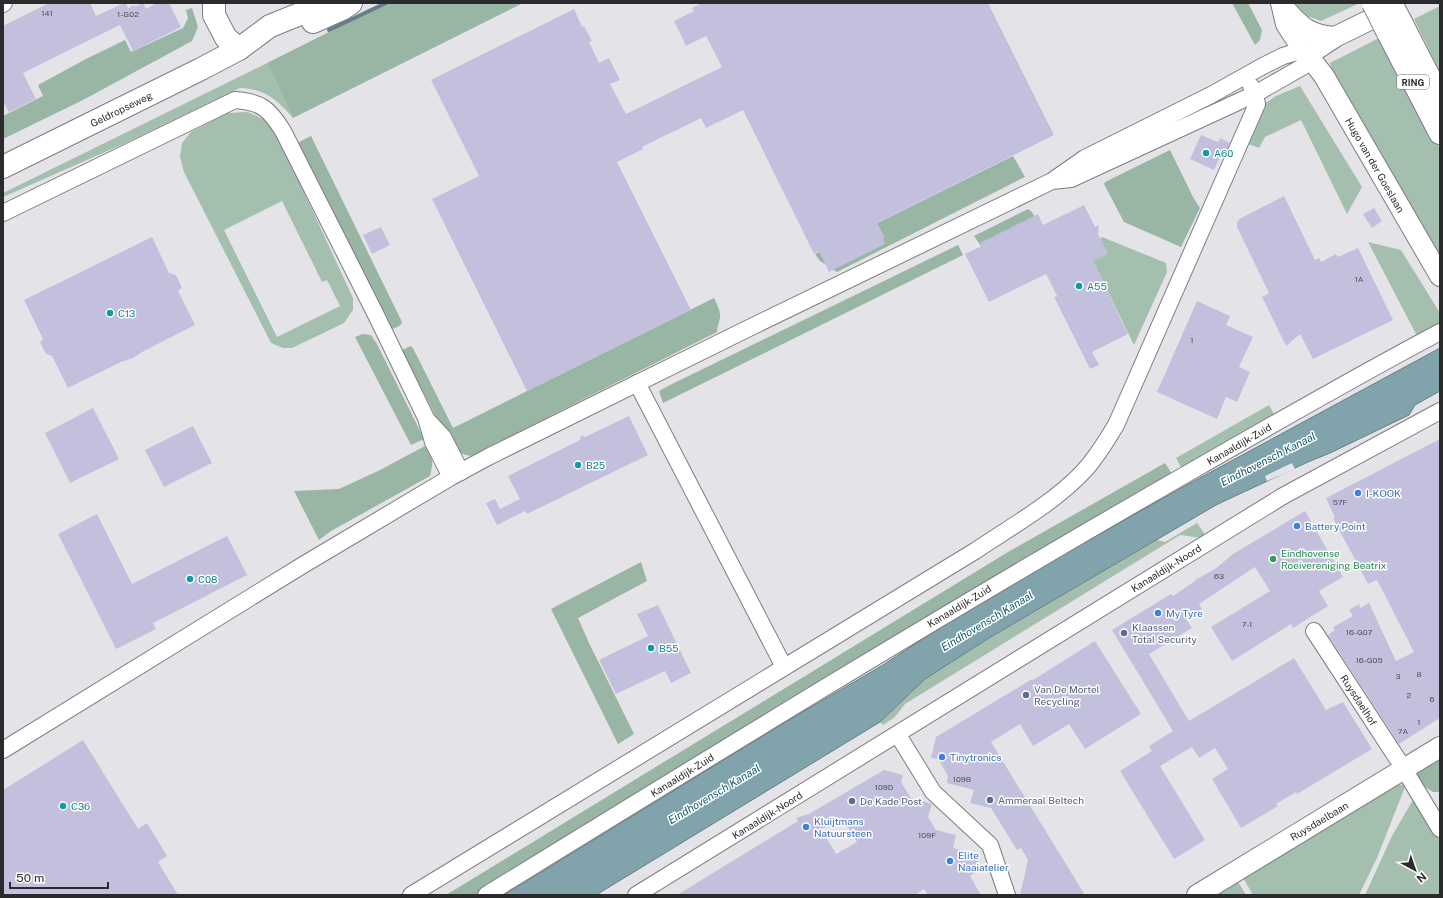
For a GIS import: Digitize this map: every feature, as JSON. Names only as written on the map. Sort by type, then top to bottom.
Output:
[{"type":"main road","points":[[214,3],[214,15],[226,38],[239,49]]},
{"type":"main road","points":[[218,3],[226,9],[238,32],[239,49]]},
{"type":"main road","name":"Geldropseweg","points":[[3,167],[192,74],[239,49],[270,26],[326,3]]},
{"type":"main road","name":"Geldropseweg","points":[[239,49],[276,40],[342,9],[351,3]]},
{"type":"main road","name":"RING","points":[[1373,3],[1397,19],[1440,98]]},
{"type":"main road","name":"RING","points":[[1391,3],[1440,133]]},
{"type":"street","name":"Hugo van der Goeslaan","points":[[1281,4],[1293,18],[1312,33],[1335,37]]},
{"type":"street","name":"Hugo van der Goeslaan","points":[[1281,4],[1286,24],[1324,76],[1440,276]]},
{"type":"street","points":[[1052,181],[1071,179],[1187,124],[1255,94],[1304,66],[1308,55],[1335,37],[1397,19]]},
{"type":"street","points":[[3,750],[309,562],[456,474],[638,383],[1052,181],[1084,158],[1211,95],[1283,56],[1297,52],[1308,55]]},
{"type":"street","points":[[411,895],[982,546],[1050,501],[1083,472],[1104,444],[1116,424],[1257,104],[1255,94],[1246,76]]},
{"type":"street","points":[[3,213],[236,100],[250,101],[264,108],[273,115],[283,131],[426,418],[433,442],[456,474]]},
{"type":"street","name":"Kanaaldijk-Zuid","points":[[486,895],[879,654],[1066,543],[1367,371],[1440,332]]},
{"type":"street","points":[[638,383],[784,667]]},
{"type":"street","name":"Kanaaldijk-Noord","points":[[636,895],[898,735],[1283,496],[1440,411]]},
{"type":"street","name":"Ruysdaelhof","points":[[1314,631],[1404,769],[1440,829]]},
{"type":"street","points":[[898,735],[932,792],[990,845],[1007,895]]},
{"type":"street","name":"Ruysdaelbaan","points":[[1197,895],[1440,747]]},
{"type":"green space","points":[[387,3],[523,3],[293,118],[267,63]]},
{"type":"green space","points":[[1232,3],[1248,3],[1262,30],[1260,40],[1255,45]]},
{"type":"green space","points":[[1291,3],[1360,3],[1321,21],[1310,17],[1304,20]]},
{"type":"green space","points":[[1440,6],[1440,72],[1414,19]]},
{"type":"green space","points":[[192,8],[198,27],[192,41],[83,100],[3,139],[3,116],[43,96],[38,85],[125,40],[131,52],[183,28],[188,18],[186,10]]},
{"type":"green space","points":[[1379,38],[1440,149],[1440,261],[1334,75],[1330,63]]},
{"type":"green space","points":[[267,63],[293,118],[282,106],[264,93],[240,88],[121,145],[3,197],[3,193]]},
{"type":"green space","points":[[1300,86],[1362,187],[1347,214],[1301,120],[1265,137],[1259,148],[1248,144],[1261,106],[1276,96]]},
{"type":"green space","points":[[247,112],[257,116],[272,127],[278,136],[353,298],[353,310],[344,323],[292,348],[283,348],[271,343],[184,172],[180,157],[182,143],[191,132],[228,113]],"holes":[[[282,201],[322,282],[327,280],[340,306],[277,337],[224,230]]]},
{"type":"green space","points":[[311,136],[401,320],[402,323],[399,326],[391,330],[297,143]]},
{"type":"green space","points":[[1170,150],[1200,208],[1181,247],[1124,222],[1104,184],[1105,182]]},
{"type":"green space","points":[[1013,156],[1025,177],[837,272],[820,261],[815,254]]},
{"type":"green space","points":[[1028,209],[1032,212],[1036,219],[983,249],[974,236]]},
{"type":"green space","points":[[1102,237],[1166,263],[1167,272],[1134,345],[1093,261],[1099,240]]},
{"type":"green space","points":[[1368,242],[1401,250],[1440,313],[1440,323],[1417,336]]},
{"type":"green space","points":[[958,245],[963,255],[663,403],[659,391],[670,385]]},
{"type":"green space","points":[[714,298],[720,313],[717,332],[471,456],[458,453],[448,440],[402,350],[411,346],[414,350],[453,428]]},
{"type":"green space","points":[[363,334],[371,335],[377,344],[424,439],[411,445],[355,337]]},
{"type":"green space","points":[[1269,405],[1276,418],[1183,471],[1176,458]]},
{"type":"green space","points":[[425,446],[430,453],[432,460],[430,476],[331,531],[319,540],[294,491],[339,489],[380,470]]},
{"type":"green space","points":[[1165,463],[1174,477],[787,705],[477,895],[446,895],[1008,552]]},
{"type":"green space","points":[[1197,523],[1206,536],[1202,538],[1180,535],[905,704],[895,717],[883,725],[880,722],[925,679],[989,638],[1157,540],[1165,542]]},
{"type":"green space","points":[[641,562],[647,581],[578,618],[634,734],[618,744],[551,609]]},
{"type":"green space","points":[[1440,755],[1440,792],[1433,792],[1416,781],[1416,773]]},
{"type":"green space","points":[[1393,784],[1404,785],[1405,787],[1377,858],[1359,895],[1253,895],[1242,876]]},
{"type":"green space","points":[[1414,798],[1440,841],[1440,895],[1365,895],[1392,836]]},
{"type":"green space","points":[[1237,880],[1246,895],[1212,895]]},
{"type":"water","name":"Eindhovensch Kanaal","points":[[1440,348],[1440,391],[1415,405],[1409,415],[1216,505],[989,638],[925,679],[880,722],[596,895],[504,895],[779,726],[883,665],[979,602],[1185,486]]},
{"type":"pier","points":[[1292,463],[1295,469],[1267,481],[1265,476]]},
{"type":"building","points":[[49,3],[90,3],[96,16],[124,3],[126,3],[128,8],[134,5],[135,7],[143,3],[146,9],[157,3],[169,3],[181,27],[133,51],[120,25],[55,57],[23,73],[36,99],[9,112],[3,101],[3,26]]},
{"type":"building","points":[[702,3],[988,3],[1054,135],[877,223],[885,238],[883,239],[885,244],[829,272],[819,251],[814,254],[743,110],[706,128],[701,118],[642,147],[643,149],[617,162],[691,310],[527,391],[432,199],[479,176],[431,80],[574,9],[582,27],[584,26],[592,41],[589,42],[599,63],[609,58],[620,80],[610,84],[626,114],[722,67],[706,36],[686,46],[674,21],[694,11],[692,8]]},
{"type":"building","name":"A60","points":[[1201,135],[1218,142],[1220,138],[1230,143],[1225,154],[1222,153],[1214,170],[1190,159]]},
{"type":"building","points":[[1284,196],[1315,260],[1319,258],[1321,262],[1336,254],[1338,257],[1358,248],[1393,320],[1313,359],[1300,334],[1286,346],[1262,297],[1269,293],[1237,227],[1237,222],[1241,218]]},
{"type":"building","name":"A55","points":[[1084,205],[1095,227],[1099,225],[1098,234],[1108,254],[1093,261],[1128,334],[1092,352],[1099,365],[1090,369],[1054,297],[1057,296],[1046,274],[989,302],[965,254],[982,246],[980,243],[1038,214],[1043,225]]},
{"type":"building","points":[[1374,208],[1382,221],[1372,228],[1363,214]]},
{"type":"building","points":[[381,227],[390,245],[372,254],[363,235]]},
{"type":"building","name":"C13","points":[[152,237],[169,273],[176,275],[182,288],[178,291],[195,325],[133,358],[121,362],[68,388],[52,356],[46,354],[40,342],[43,339],[24,300]]},
{"type":"building","points":[[1197,301],[1230,316],[1226,325],[1253,337],[1239,367],[1250,372],[1237,402],[1226,397],[1217,419],[1157,392]]},
{"type":"building","points":[[93,408],[119,459],[70,483],[45,433]]},
{"type":"building","name":"B25","points":[[629,416],[648,455],[527,514],[525,511],[497,525],[486,503],[495,499],[500,509],[520,499],[508,476],[580,440],[581,435],[585,437]]},
{"type":"building","points":[[193,426],[212,463],[164,487],[145,450]]},
{"type":"building","points":[[1440,439],[1440,718],[1399,744],[1328,635],[1335,630],[1333,627],[1353,616],[1349,610],[1359,604],[1360,608],[1369,603],[1396,661],[1414,652],[1377,580],[1368,584],[1333,518],[1335,518],[1326,498]]},
{"type":"building","points":[[1305,511],[1343,577],[1319,591],[1328,606],[1293,628],[1291,624],[1232,661],[1211,627],[1270,591],[1255,567],[1199,604],[1202,609],[1186,619],[1192,628],[1149,654],[1189,721],[1294,658],[1326,710],[1343,702],[1372,749],[1297,794],[1296,792],[1276,804],[1278,806],[1241,828],[1212,779],[1228,769],[1215,748],[1199,758],[1192,747],[1160,766],[1205,840],[1174,859],[1120,771],[1152,751],[1149,746],[1173,731],[1112,630],[1171,594],[1173,596],[1195,580],[1215,569],[1233,554]]},
{"type":"building","name":"C08","points":[[97,514],[132,584],[227,536],[247,575],[153,623],[156,629],[116,649],[58,534]]},
{"type":"building","name":"B55","points":[[658,605],[691,673],[671,683],[665,671],[616,694],[599,660],[648,636],[637,614]]},
{"type":"building","points":[[1095,641],[1141,714],[1085,749],[1069,724],[1033,746],[1020,724],[991,742],[1085,895],[1020,895],[1028,860],[1021,848],[1017,850],[991,808],[970,803],[974,790],[947,783],[948,776],[938,759],[931,758],[936,737],[1032,679],[1033,680]]},
{"type":"building","name":"C36","points":[[83,740],[138,829],[147,823],[167,856],[158,862],[178,895],[3,895],[3,790]]},
{"type":"building","points":[[884,770],[903,775],[901,782],[911,798],[932,804],[928,817],[936,830],[956,835],[953,848],[980,855],[978,862],[982,868],[970,876],[981,895],[928,895],[924,889],[915,895],[677,895],[798,821],[796,818],[809,814]],"holes":[[[842,817],[857,842],[836,854],[821,829]]]},
{"type":"waterway","points":[[329,30],[386,3]]},
{"type":"place","name":"A60","points":[[1206,153]]},
{"type":"place","name":"A55","points":[[1079,286]]},
{"type":"place","name":"C13","points":[[110,313]]},
{"type":"place","name":"B25","points":[[578,465]]},
{"type":"place","name":"I-KOOK","points":[[1358,493]]},
{"type":"place","name":"Battery Point","points":[[1297,526]]},
{"type":"place","name":"Eindhovense Roeivereniging Beatrix","points":[[1273,559]]},
{"type":"place","name":"C08","points":[[190,579]]},
{"type":"place","name":"My Tyre","points":[[1158,613]]},
{"type":"place","name":"Klaassen Total Security","points":[[1124,633]]},
{"type":"place","name":"B55","points":[[651,648]]},
{"type":"place","name":"Van De Mortel Recycling","points":[[1026,695]]},
{"type":"place","name":"Tinytronics","points":[[942,757]]},
{"type":"place","name":"Ammeraal Beltech","points":[[990,800]]},
{"type":"place","name":"De Kade Post","points":[[852,801]]},
{"type":"place","name":"C36","points":[[63,806]]},
{"type":"place","name":"Kluijtmans Natuursteen","points":[[806,827]]},
{"type":"place","name":"Elite Naaiatelier","points":[[950,861]]}]
